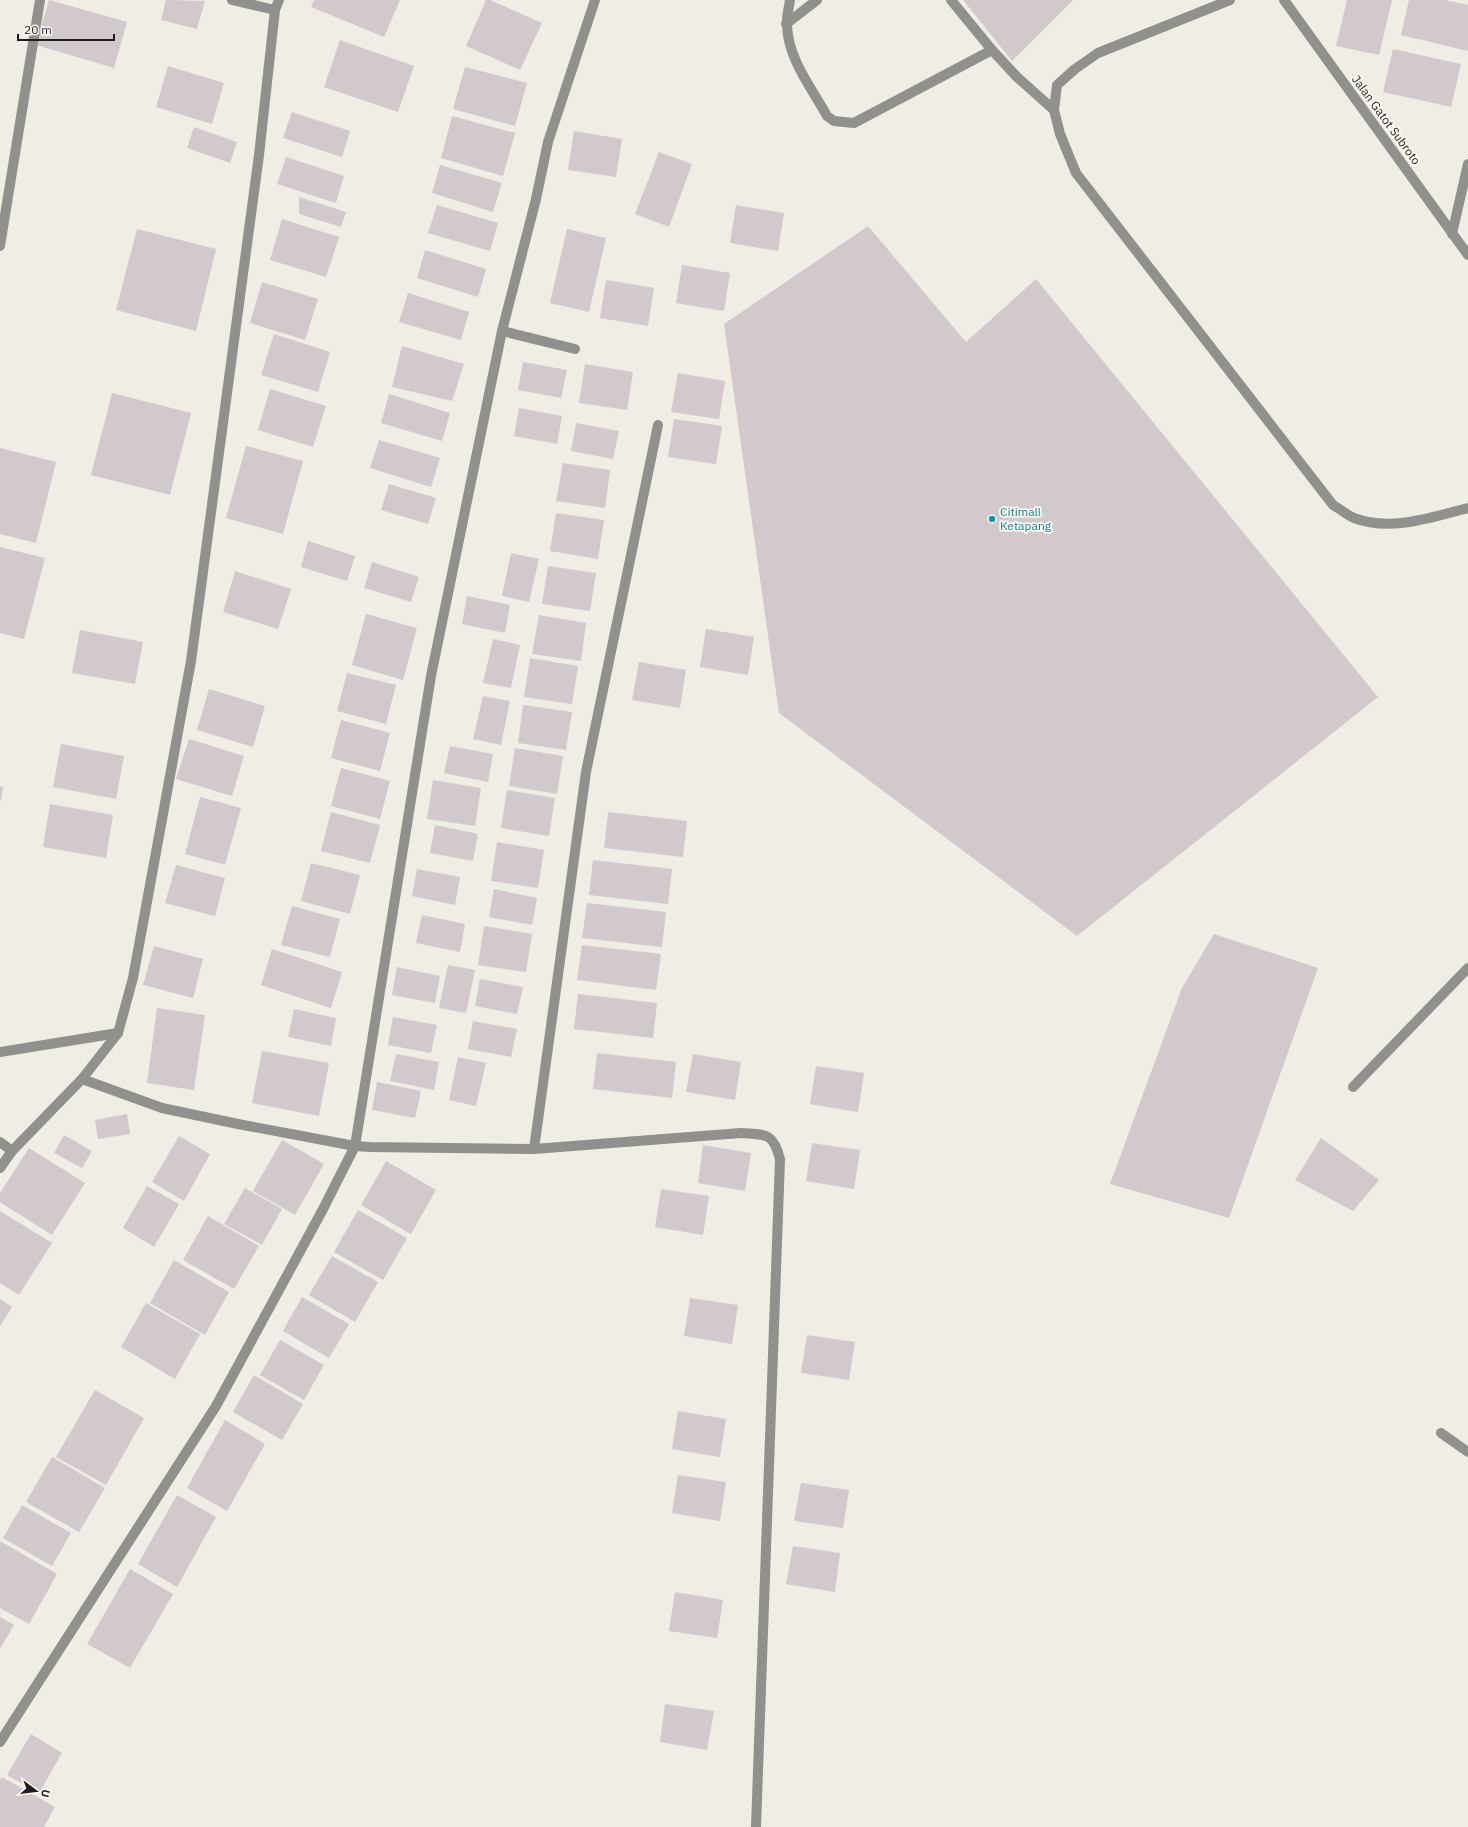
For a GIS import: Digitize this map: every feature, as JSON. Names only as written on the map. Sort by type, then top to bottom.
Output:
[{"type":"street","points":[[0,246],[40,0]]},
{"type":"street","points":[[232,0],[275,10]]},
{"type":"street","points":[[0,1168],[12,1151],[82,1079],[118,1033],[133,978],[191,661],[258,163],[275,10],[279,0]]},
{"type":"street","points":[[0,1742],[216,1406],[318,1218],[355,1146],[431,676],[502,331],[536,199],[548,142],[595,0]]},
{"type":"street","points":[[790,0],[786,24],[790,47],[796,62],[827,116],[834,121],[854,123],[992,50]]},
{"type":"street","points":[[786,24],[817,0]]},
{"type":"street","points":[[951,0],[1017,78],[1054,110]]},
{"type":"street","points":[[1230,0],[1098,53],[1074,68],[1057,85],[1054,110],[1060,134],[1076,173],[1333,505],[1354,518],[1384,525],[1425,519],[1468,508]]},
{"type":"street","name":"Jalan Gatot Subroto","points":[[1284,0],[1468,255]]},
{"type":"street","points":[[1452,234],[1468,164]]},
{"type":"street","points":[[502,331],[574,349]]},
{"type":"street","points":[[534,1149],[586,772],[658,425]]},
{"type":"street","points":[[1353,1088],[1468,968]]},
{"type":"street","points":[[0,1052],[118,1033]]},
{"type":"street","points":[[82,1079],[162,1108],[238,1124],[370,1148],[534,1149],[741,1133],[772,1138],[780,1159],[756,1827]]},
{"type":"street","points":[[0,1142],[12,1151]]},
{"type":"street","points":[[1441,1433],[1468,1452]]},
{"type":"building","points":[[49,0],[127,22],[114,68],[36,45]]},
{"type":"building","points":[[166,0],[205,1],[197,29],[161,20]]},
{"type":"building","points":[[314,0],[400,0],[384,37],[311,7]]},
{"type":"building","points":[[486,0],[490,0],[542,23],[520,70],[466,46]]},
{"type":"building","points":[[963,0],[1073,0],[1012,61]]},
{"type":"building","points":[[1347,0],[1392,0],[1379,55],[1336,46]]},
{"type":"building","points":[[1409,0],[1445,0],[1468,5],[1468,51],[1401,35]]},
{"type":"building","points":[[340,40],[414,66],[398,112],[324,87]]},
{"type":"building","points":[[1393,49],[1461,64],[1451,107],[1383,92]]},
{"type":"building","points":[[168,66],[224,83],[212,124],[156,107]]},
{"type":"building","points":[[465,67],[527,83],[515,126],[453,109]]},
{"type":"building","points":[[292,112],[350,131],[342,157],[283,138]]},
{"type":"building","points":[[452,116],[515,133],[503,176],[441,158]]},
{"type":"building","points":[[194,127],[237,142],[230,163],[187,148]]},
{"type":"building","points":[[574,131],[622,139],[616,177],[568,170]]},
{"type":"building","points":[[659,152],[692,164],[669,227],[635,214]]},
{"type":"building","points":[[286,157],[344,176],[336,203],[277,184]]},
{"type":"building","points":[[440,165],[502,183],[493,212],[432,193]]},
{"type":"building","points":[[299,197],[346,212],[341,227],[299,214]]},
{"type":"building","points":[[437,205],[498,223],[490,251],[428,233]]},
{"type":"building","points":[[736,205],[784,213],[778,251],[730,243]]},
{"type":"building","points":[[282,219],[339,237],[326,277],[270,260]]},
{"type":"building","name":"Citimall Ketapang","points":[[868,226],[966,342],[1036,279],[1378,697],[1077,936],[779,713],[724,324]]},
{"type":"building","points":[[137,229],[216,249],[196,331],[116,310]]},
{"type":"building","points":[[567,229],[606,238],[589,312],[550,303]]},
{"type":"building","points":[[425,250],[486,269],[478,297],[417,278]]},
{"type":"building","points":[[682,265],[730,273],[724,311],[676,303]]},
{"type":"building","points":[[606,280],[654,288],[648,326],[600,318]]},
{"type":"building","points":[[262,282],[318,299],[305,340],[250,323]]},
{"type":"building","points":[[408,293],[469,312],[461,340],[399,322]]},
{"type":"building","points":[[274,334],[330,352],[318,392],[261,375]]},
{"type":"building","points":[[402,346],[464,364],[452,401],[392,387]]},
{"type":"building","points":[[523,362],[567,370],[561,398],[518,390]]},
{"type":"building","points":[[585,364],[633,372],[627,410],[579,403]]},
{"type":"building","points":[[678,373],[725,381],[719,419],[671,412]]},
{"type":"building","points":[[270,389],[326,406],[313,447],[258,430]]},
{"type":"building","points":[[112,393],[191,413],[170,495],[91,475]]},
{"type":"building","points":[[389,394],[450,413],[442,441],[381,423]]},
{"type":"building","points":[[519,408],[562,416],[557,444],[514,436]]},
{"type":"building","points":[[674,419],[722,426],[716,464],[668,457]]},
{"type":"building","points":[[576,423],[619,431],[613,459],[571,451]]},
{"type":"building","points":[[379,440],[440,458],[431,487],[370,468]]},
{"type":"building","points":[[246,446],[303,461],[283,534],[226,518]]},
{"type":"building","points":[[0,448],[56,462],[36,543],[0,534]]},
{"type":"building","points":[[563,463],[610,470],[605,508],[556,501]]},
{"type":"building","points":[[389,484],[436,498],[428,524],[381,510]]},
{"type":"building","points":[[556,513],[604,520],[598,559],[550,551]]},
{"type":"building","points":[[308,541],[355,556],[347,581],[301,567]]},
{"type":"building","points":[[0,547],[45,558],[24,639],[0,633]]},
{"type":"building","points":[[511,553],[539,559],[529,602],[502,596]]},
{"type":"building","points":[[372,562],[419,577],[411,602],[364,588]]},
{"type":"building","points":[[548,566],[596,573],[590,611],[542,604]]},
{"type":"building","points":[[235,571],[291,589],[278,629],[223,612]]},
{"type":"building","points":[[467,596],[510,605],[505,633],[462,624]]},
{"type":"building","points":[[366,614],[417,628],[403,680],[352,665]]},
{"type":"building","points":[[539,615],[586,623],[581,661],[532,654]]},
{"type":"building","points":[[706,629],[754,637],[748,675],[700,667]]},
{"type":"building","points":[[80,630],[143,642],[135,684],[72,673]]},
{"type":"building","points":[[493,639],[520,645],[511,688],[483,683]]},
{"type":"building","points":[[530,658],[578,666],[572,704],[524,697]]},
{"type":"building","points":[[639,662],[686,670],[680,708],[632,700]]},
{"type":"building","points":[[347,673],[396,685],[386,724],[337,711]]},
{"type":"building","points":[[209,689],[265,706],[253,747],[197,730]]},
{"type":"building","points":[[483,696],[510,701],[501,745],[473,739]]},
{"type":"building","points":[[523,705],[572,712],[566,750],[518,743]]},
{"type":"building","points":[[341,720],[390,733],[380,771],[331,758]]},
{"type":"building","points":[[189,739],[244,756],[232,796],[176,779]]},
{"type":"building","points":[[61,744],[124,756],[116,799],[53,787]]},
{"type":"building","points":[[450,746],[493,754],[488,782],[444,773]]},
{"type":"building","points":[[515,748],[563,756],[557,794],[509,786]]},
{"type":"building","points":[[341,768],[390,781],[380,819],[331,806]]},
{"type":"building","points":[[433,780],[481,788],[475,826],[427,819]]},
{"type":"building","points":[[0,786],[3,787],[1,801],[0,801]]},
{"type":"building","points":[[507,790],[555,798],[549,836],[501,828]]},
{"type":"building","points":[[200,797],[241,808],[225,865],[185,854]]},
{"type":"building","points":[[50,804],[113,815],[106,858],[43,847]]},
{"type":"building","points":[[331,812],[380,825],[370,863],[321,851]]},
{"type":"building","points":[[608,812],[687,821],[683,857],[604,848]]},
{"type":"building","points":[[435,825],[478,834],[473,861],[430,853]]},
{"type":"building","points":[[497,842],[544,850],[538,888],[491,881]]},
{"type":"building","points":[[593,860],[672,869],[668,904],[589,895]]},
{"type":"building","points":[[311,863],[360,875],[350,914],[301,901]]},
{"type":"building","points":[[176,865],[225,878],[215,916],[165,903]]},
{"type":"building","points":[[417,869],[460,877],[455,905],[412,896]]},
{"type":"building","points":[[494,889],[537,898],[532,925],[489,917]]},
{"type":"building","points":[[587,903],[666,912],[662,947],[582,938]]},
{"type":"building","points":[[292,906],[340,919],[330,957],[281,945]]},
{"type":"building","points":[[422,915],[465,924],[460,952],[416,943]]},
{"type":"building","points":[[484,926],[532,934],[526,972],[478,965]]},
{"type":"building","points":[[1214,934],[1318,968],[1229,1218],[1110,1184],[1182,988]]},
{"type":"building","points":[[582,945],[661,954],[656,990],[577,980]]},
{"type":"building","points":[[154,946],[203,959],[193,998],[143,985]]},
{"type":"building","points":[[272,949],[342,972],[331,1008],[261,985]]},
{"type":"building","points":[[448,965],[475,970],[466,1013],[439,1008]]},
{"type":"building","points":[[397,967],[440,976],[435,1003],[392,995]]},
{"type":"building","points":[[480,979],[523,987],[517,1014],[475,1006]]},
{"type":"building","points":[[578,994],[657,1003],[653,1038],[574,1029]]},
{"type":"building","points":[[157,1008],[205,1015],[194,1090],[147,1083]]},
{"type":"building","points":[[294,1009],[336,1018],[331,1046],[288,1037]]},
{"type":"building","points":[[393,1017],[437,1025],[431,1053],[388,1045]]},
{"type":"building","points":[[473,1021],[517,1029],[511,1057],[468,1049]]},
{"type":"building","points":[[262,1051],[329,1063],[319,1116],[252,1103]]},
{"type":"building","points":[[597,1053],[676,1062],[672,1098],[593,1089]]},
{"type":"building","points":[[396,1054],[439,1062],[434,1090],[390,1081]]},
{"type":"building","points":[[693,1054],[741,1062],[735,1100],[686,1092]]},
{"type":"building","points":[[458,1057],[486,1063],[476,1106],[449,1100]]},
{"type":"building","points":[[816,1066],[864,1073],[858,1112],[810,1104]]},
{"type":"building","points":[[377,1082],[421,1091],[415,1118],[372,1110]]},
{"type":"building","points":[[127,1114],[130,1134],[98,1139],[95,1120]]},
{"type":"building","points":[[64,1135],[92,1151],[82,1168],[54,1153]]},
{"type":"building","points":[[179,1136],[210,1154],[184,1201],[152,1182]]},
{"type":"building","points":[[1321,1138],[1379,1180],[1353,1211],[1295,1180]]},
{"type":"building","points":[[282,1140],[324,1164],[295,1215],[253,1191]]},
{"type":"building","points":[[812,1143],[860,1150],[854,1189],[806,1181]]},
{"type":"building","points":[[703,1145],[751,1153],[745,1191],[698,1183]]},
{"type":"building","points":[[29,1148],[85,1183],[52,1235],[0,1202],[0,1193]]},
{"type":"building","points":[[386,1161],[436,1190],[411,1234],[361,1205]]},
{"type":"building","points":[[147,1186],[179,1204],[154,1247],[123,1228]]},
{"type":"building","points":[[245,1188],[282,1209],[262,1245],[224,1224]]},
{"type":"building","points":[[661,1189],[709,1196],[703,1235],[655,1227]]},
{"type":"building","points":[[358,1210],[407,1238],[383,1280],[334,1252]]},
{"type":"building","points":[[0,1211],[52,1243],[19,1295],[0,1283]]},
{"type":"building","points":[[208,1216],[259,1246],[234,1289],[183,1260]]},
{"type":"building","points":[[332,1256],[378,1282],[355,1322],[309,1295]]},
{"type":"building","points":[[174,1260],[229,1292],[205,1335],[150,1303]]},
{"type":"building","points":[[302,1297],[349,1324],[329,1358],[283,1331]]},
{"type":"building","points":[[690,1298],[738,1305],[732,1344],[684,1336]]},
{"type":"building","points":[[0,1299],[12,1307],[0,1326]]},
{"type":"building","points":[[146,1303],[200,1334],[175,1379],[121,1347]]},
{"type":"building","points":[[807,1335],[855,1342],[849,1380],[801,1373]]},
{"type":"building","points":[[280,1340],[324,1365],[304,1400],[260,1375]]},
{"type":"building","points":[[254,1375],[303,1404],[282,1440],[233,1412]]},
{"type":"building","points":[[95,1390],[144,1418],[106,1485],[56,1457]]},
{"type":"building","points":[[678,1411],[726,1419],[720,1457],[672,1449]]},
{"type":"building","points":[[225,1420],[265,1444],[227,1511],[187,1488]]},
{"type":"building","points":[[52,1457],[105,1488],[79,1532],[26,1502]]},
{"type":"building","points":[[678,1475],[726,1482],[720,1521],[672,1513]]},
{"type":"building","points":[[801,1483],[849,1490],[843,1528],[794,1521]]},
{"type":"building","points":[[177,1495],[216,1517],[177,1587],[138,1564]]},
{"type":"building","points":[[22,1505],[71,1533],[52,1566],[3,1538]]},
{"type":"building","points":[[0,1541],[57,1574],[29,1624],[0,1608]]},
{"type":"building","points":[[793,1546],[840,1553],[835,1592],[786,1584]]},
{"type":"building","points":[[130,1569],[173,1594],[130,1668],[87,1644]]},
{"type":"building","points":[[675,1592],[723,1600],[717,1638],[669,1631]]},
{"type":"building","points":[[0,1617],[14,1625],[0,1649]]},
{"type":"building","points":[[665,1704],[714,1711],[707,1750],[660,1742]]},
{"type":"building","points":[[31,1734],[62,1753],[39,1793],[7,1775]]},
{"type":"building","points":[[2,1777],[55,1807],[44,1827],[0,1827],[0,1780]]},
{"type":"place","name":"Citimall Ketapang","points":[[992,519]]}]
